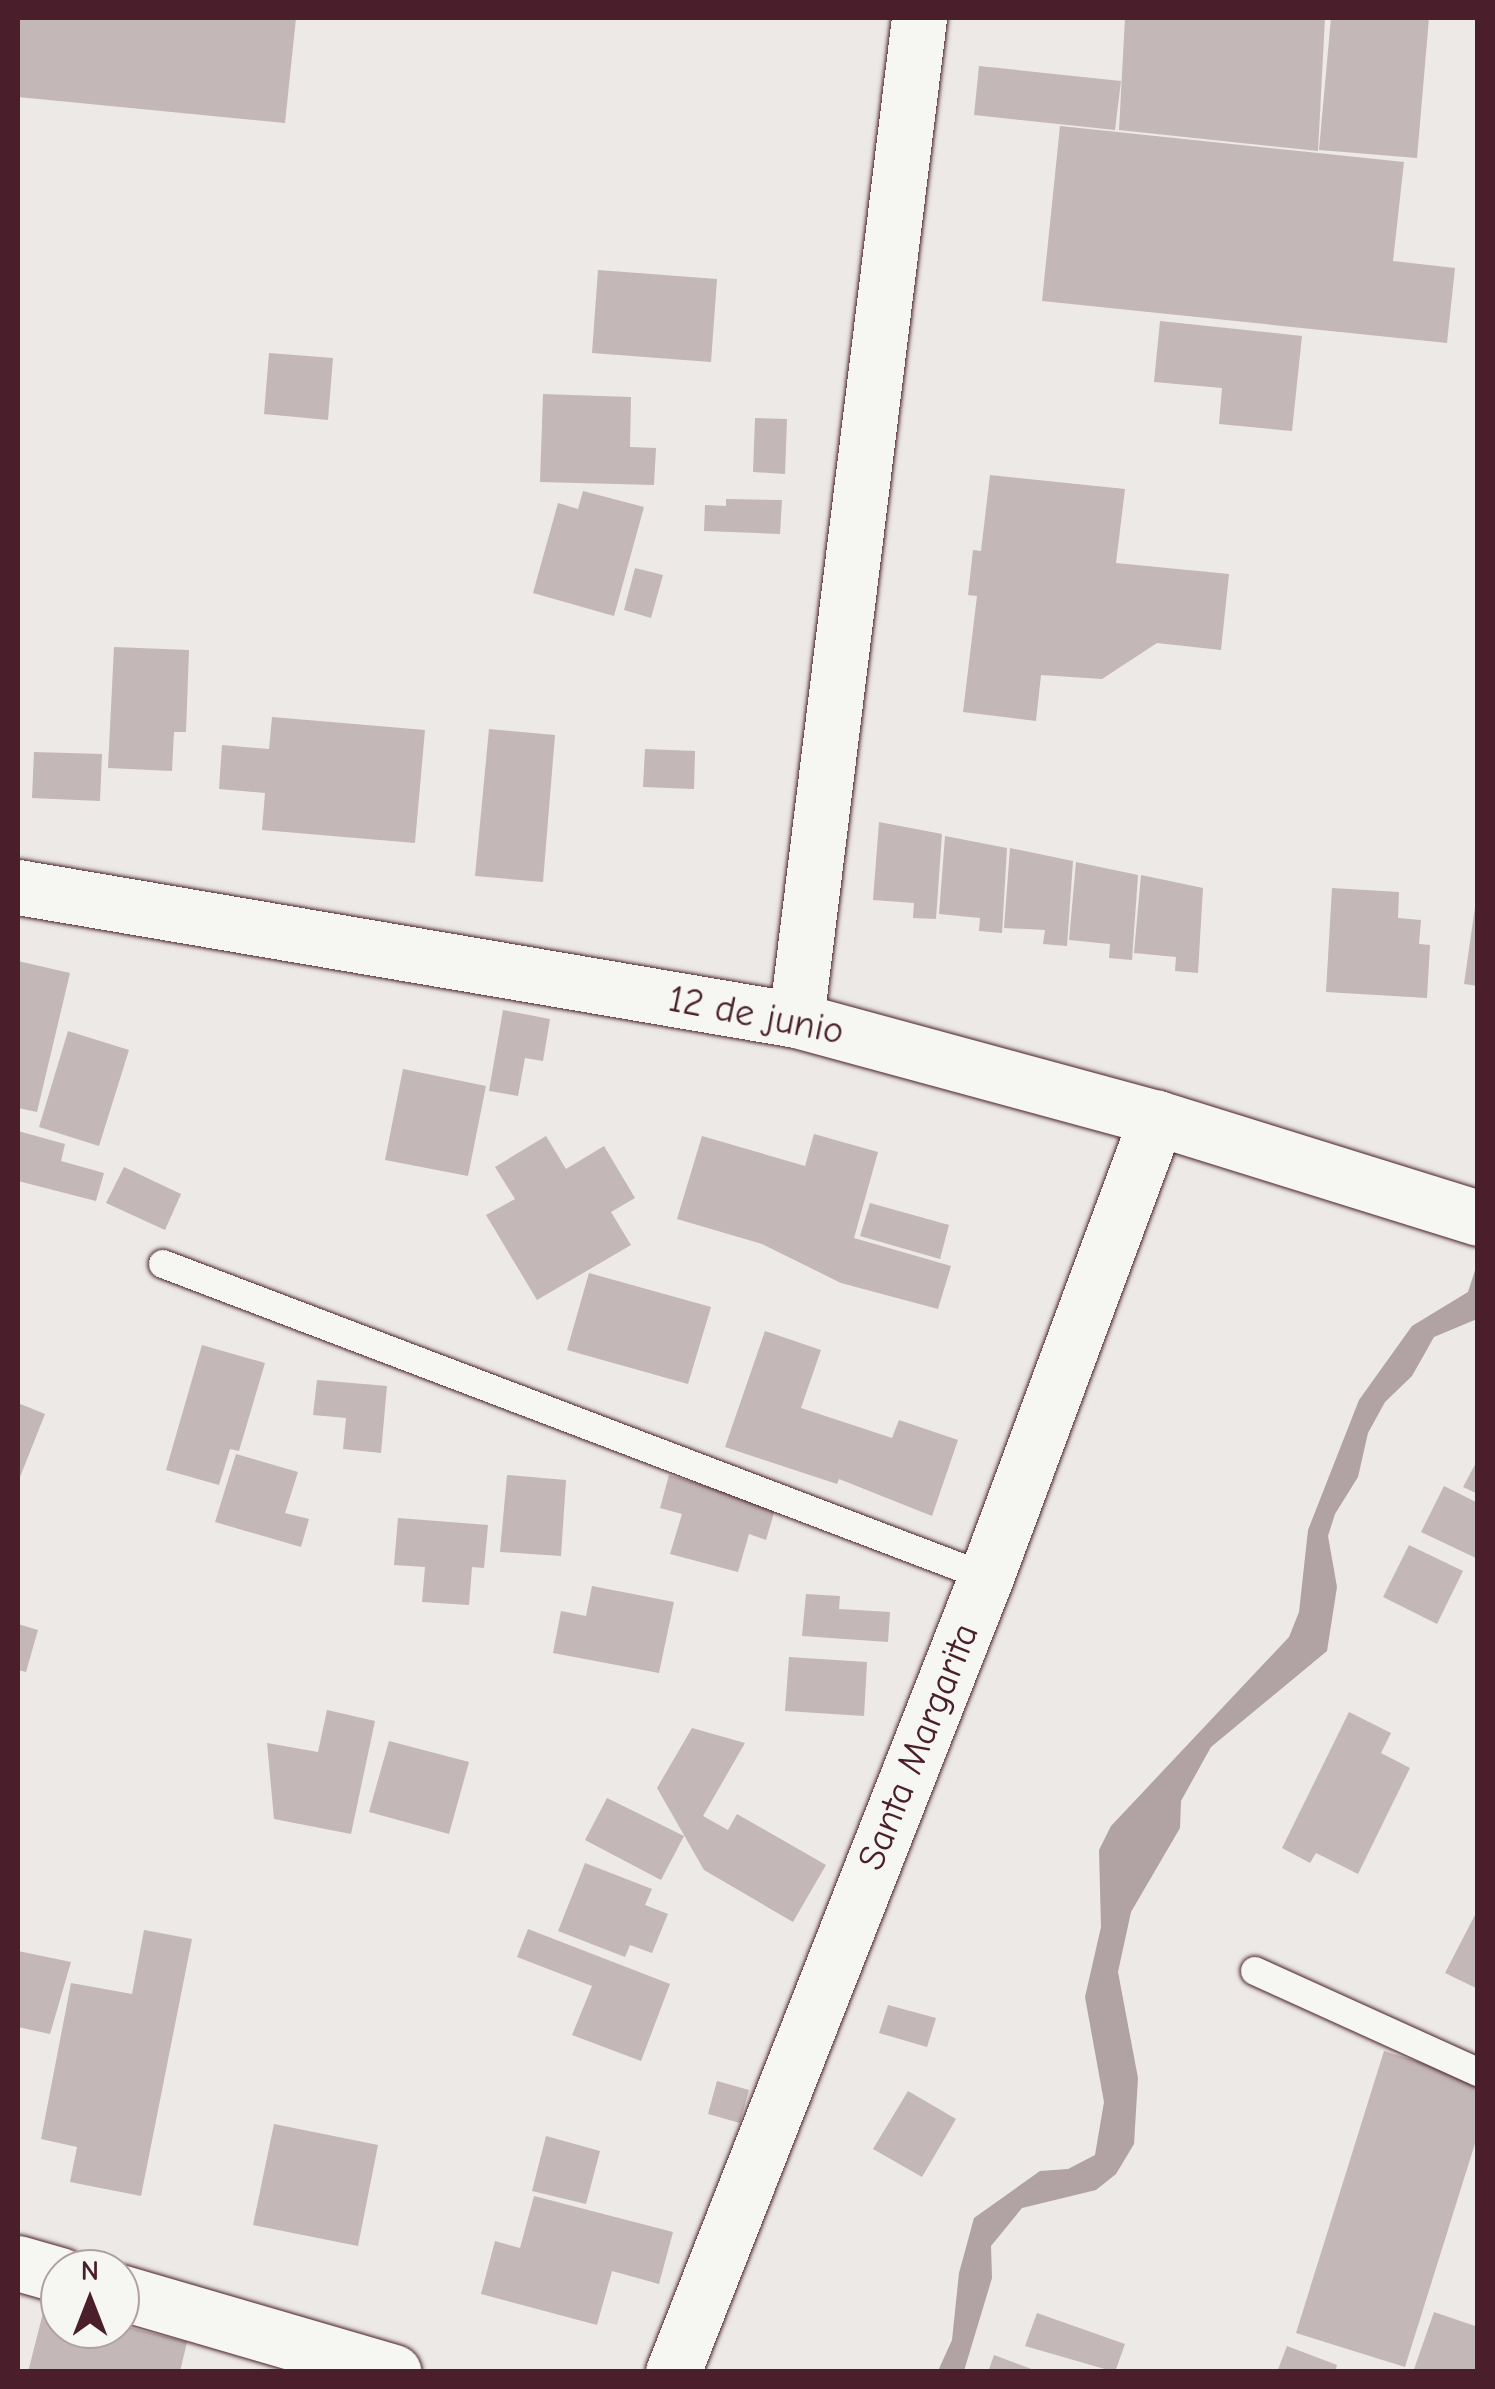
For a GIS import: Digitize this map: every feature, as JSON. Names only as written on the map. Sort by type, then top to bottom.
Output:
[{"type":"street","points":[[796,1020],[919,18]]},
{"type":"street","name":"12 de junio","points":[[18,887],[796,1020],[1157,1118],[1478,1218]]},
{"type":"street","name":"Santa Margarita","points":[[673,2372],[986,1577],[1157,1118]]},
{"type":"street","points":[[140,2298],[394,2372]]},
{"type":"lane","points":[[163,1264],[986,1577]]},
{"type":"lane","points":[[1255,1971],[1478,2072]]},
{"type":"shaded area","points":[[1477,1264],[1477,1319],[1434,1337],[1412,1376],[1385,1402],[1368,1433],[1358,1477],[1335,1514],[1328,1536],[1337,1587],[1327,1651],[1211,1747],[1181,1801],[1180,1828],[1131,1912],[1118,1972],[1138,2078],[1134,2144],[1116,2174],[1096,2190],[1022,2208],[991,2246],[992,2278],[964,2371],[938,2371],[952,2340],[959,2273],[974,2218],[1040,2171],[1068,2169],[1095,2155],[1104,2102],[1085,1997],[1101,1927],[1099,1850],[1111,1826],[1289,1637],[1299,1612],[1308,1530],[1359,1400],[1412,1326],[1468,1292]]},
{"type":"building","points":[[18,18],[296,18],[285,123],[18,97]]},
{"type":"building","points":[[1125,18],[1325,18],[1318,151],[1119,130]]},
{"type":"building","points":[[1331,18],[1429,18],[1417,158],[1319,150]]},
{"type":"building","points":[[979,66],[1121,81],[1115,130],[974,115]]},
{"type":"building","points":[[1060,126],[1404,162],[1393,261],[1455,268],[1447,343],[1042,301]]},
{"type":"building","points":[[598,270],[717,279],[711,362],[592,353]]},
{"type":"building","points":[[1160,321],[1302,336],[1292,431],[1219,424],[1222,388],[1154,382]]},
{"type":"building","points":[[269,353],[333,358],[328,420],[264,414]]},
{"type":"building","points":[[543,394],[631,397],[630,447],[656,448],[654,485],[540,482]]},
{"type":"building","points":[[755,418],[787,419],[785,474],[753,472]]},
{"type":"building","points":[[990,475],[1125,489],[1116,563],[1229,574],[1221,650],[1157,643],[1102,679],[1041,675],[1036,721],[963,712],[977,596],[968,595],[973,550],[981,551]]},
{"type":"building","points":[[583,491],[644,507],[614,616],[533,593],[558,503],[578,509]]},
{"type":"building","points":[[726,499],[782,500],[780,534],[704,531],[705,505],[726,506]]},
{"type":"building","points":[[635,568],[663,575],[651,618],[624,610]]},
{"type":"building","points":[[114,647],[189,650],[186,732],[174,732],[172,771],[108,768]]},
{"type":"building","points":[[272,717],[425,730],[415,843],[262,830],[265,793],[219,789],[222,745],[269,749]]},
{"type":"building","points":[[489,729],[555,735],[543,882],[475,876]]},
{"type":"building","points":[[645,749],[695,751],[694,789],[643,787]]},
{"type":"building","points":[[34,752],[102,754],[100,801],[32,798]]},
{"type":"building","points":[[879,822],[942,834],[936,919],[913,918],[914,903],[873,900]]},
{"type":"building","points":[[945,836],[1007,848],[1002,933],[979,931],[980,918],[939,914]]},
{"type":"building","points":[[1010,848],[1073,861],[1067,946],[1043,944],[1045,930],[1004,928]]},
{"type":"building","points":[[1076,862],[1138,875],[1132,960],[1109,958],[1110,944],[1069,940]]},
{"type":"building","points":[[1141,875],[1203,888],[1198,973],[1175,971],[1176,957],[1134,953]]},
{"type":"building","points":[[1332,888],[1399,892],[1398,918],[1421,920],[1419,944],[1430,945],[1427,998],[1326,992]]},
{"type":"building","points":[[1478,907],[1478,986],[1464,984]]},
{"type":"building","points":[[18,961],[70,973],[37,1112],[18,1108]]},
{"type":"building","points":[[503,1010],[550,1019],[543,1061],[525,1058],[518,1096],[489,1091]]},
{"type":"building","points":[[68,1031],[129,1050],[99,1146],[39,1127]]},
{"type":"building","points":[[403,1069],[486,1086],[468,1176],[385,1160]]},
{"type":"building","points":[[18,1131],[65,1144],[61,1161],[104,1173],[96,1201],[18,1181]]},
{"type":"building","points":[[814,1134],[878,1152],[854,1238],[951,1266],[938,1309],[841,1283],[762,1244],[677,1219],[702,1136],[805,1166]]},
{"type":"building","points":[[546,1136],[566,1169],[604,1146],[635,1198],[611,1212],[631,1245],[537,1300],[486,1215],[515,1199],[495,1167]]},
{"type":"building","points":[[124,1167],[181,1194],[165,1230],[106,1203]]},
{"type":"building","points":[[870,1203],[949,1225],[940,1259],[860,1236]]},
{"type":"building","points":[[589,1273],[711,1307],[688,1384],[567,1350]]},
{"type":"building","points":[[765,1331],[821,1350],[801,1408],[892,1438],[899,1420],[958,1440],[932,1516],[839,1479],[837,1484],[725,1447]]},
{"type":"building","points":[[202,1345],[265,1363],[239,1451],[230,1449],[219,1485],[166,1470]]},
{"type":"building","points":[[317,1380],[387,1386],[381,1453],[343,1449],[346,1418],[313,1415]]},
{"type":"building","points":[[18,1403],[45,1414],[18,1482]]},
{"type":"building","points":[[236,1454],[298,1472],[285,1513],[309,1519],[301,1547],[215,1522]]},
{"type":"building","points":[[1478,1459],[1478,1494],[1463,1487]]},
{"type":"building","points":[[507,1475],[566,1480],[561,1556],[500,1552]]},
{"type":"building","points":[[669,1475],[776,1506],[766,1540],[749,1534],[738,1572],[670,1554],[682,1514],[660,1508]]},
{"type":"building","points":[[1444,1486],[1478,1503],[1478,1559],[1421,1532]]},
{"type":"building","points":[[398,1518],[488,1525],[484,1568],[472,1567],[469,1605],[422,1602],[425,1567],[394,1565]]},
{"type":"building","points":[[1409,1545],[1463,1571],[1437,1624],[1383,1597]]},
{"type":"building","points":[[592,1586],[674,1602],[659,1673],[553,1653],[561,1611],[586,1616]]},
{"type":"building","points":[[806,1594],[840,1596],[839,1609],[890,1612],[888,1642],[802,1636]]},
{"type":"building","points":[[18,1624],[38,1630],[26,1672],[18,1670]]},
{"type":"building","points":[[789,1657],[867,1662],[864,1716],[785,1711]]},
{"type":"building","points":[[327,1710],[375,1721],[351,1834],[274,1819],[267,1743],[318,1752]]},
{"type":"building","points":[[1349,1712],[1391,1733],[1381,1753],[1410,1768],[1358,1874],[1316,1853],[1310,1863],[1282,1848]]},
{"type":"building","points":[[692,1728],[745,1743],[703,1816],[728,1830],[737,1814],[826,1865],[793,1922],[704,1870],[657,1788]]},
{"type":"building","points":[[389,1741],[469,1762],[449,1834],[369,1812]]},
{"type":"building","points":[[607,1798],[684,1836],[661,1880],[585,1840]]},
{"type":"building","points":[[585,1863],[652,1889],[645,1905],[668,1914],[652,1953],[630,1945],[625,1957],[558,1931]]},
{"type":"building","points":[[1478,1909],[1478,1989],[1445,1973]]},
{"type":"building","points":[[528,1929],[670,1984],[641,2061],[572,2035],[592,1986],[517,1957]]},
{"type":"building","points":[[144,1930],[192,1939],[141,2196],[70,2182],[77,2147],[41,2139],[71,1983],[132,1994]]},
{"type":"building","points":[[18,1951],[71,1962],[50,2034],[18,2027]]},
{"type":"building","points":[[888,2005],[936,2018],[927,2047],[879,2033]]},
{"type":"building","points":[[1384,2051],[1478,2080],[1478,2134],[1405,2367],[1296,2333]]},
{"type":"building","points":[[717,2081],[749,2090],[740,2123],[708,2114]]},
{"type":"building","points":[[908,2091],[956,2119],[922,2177],[873,2149]]},
{"type":"building","points":[[274,2124],[378,2145],[358,2246],[253,2225]]},
{"type":"building","points":[[546,2136],[600,2151],[586,2204],[532,2191]]},
{"type":"building","points":[[534,2196],[673,2232],[659,2284],[612,2271],[597,2325],[481,2294],[495,2241],[520,2248]]},
{"type":"building","points":[[1434,2312],[1478,2327],[1478,2372],[1413,2372]]},
{"type":"building","points":[[1037,2313],[1125,2344],[1115,2372],[1025,2346]]},
{"type":"building","points":[[40,2325],[40,2349],[140,2349],[140,2330],[187,2342],[180,2372],[28,2372]]},
{"type":"building","points":[[1287,2346],[1337,2365],[1335,2372],[1277,2372]]},
{"type":"building","points":[[994,2355],[1037,2371],[1037,2372],[988,2372]]}]
